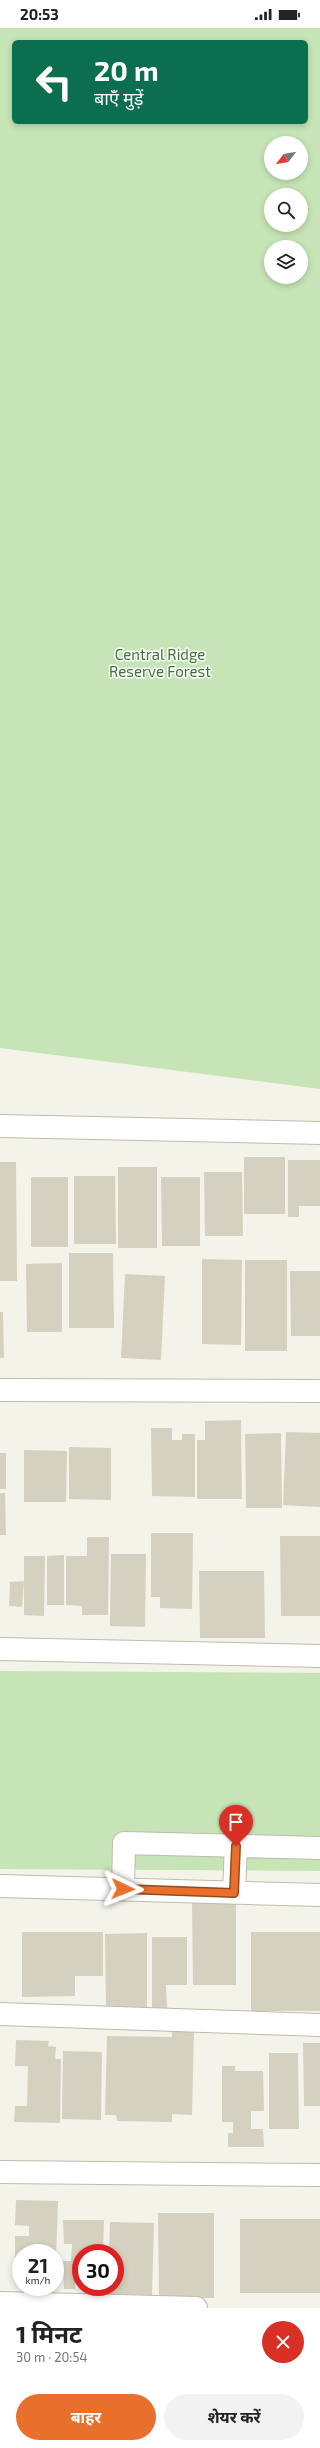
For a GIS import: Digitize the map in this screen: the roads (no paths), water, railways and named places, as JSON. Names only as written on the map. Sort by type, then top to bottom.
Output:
[{"type":"street","points":[[0,1126],[320,1133]]},
{"type":"street","points":[[0,1390],[320,1391]]},
{"type":"street","points":[[0,1649],[320,1656]]},
{"type":"street","points":[[123,1889],[124,1843],[320,1848]]},
{"type":"street","points":[[234,1893],[236,1846]]},
{"type":"street","points":[[0,1886],[320,1895]]},
{"type":"street","points":[[0,2014],[320,2025]]},
{"type":"street","points":[[0,2172],[320,2174]]},
{"type":"street","points":[[0,2302],[196,2308]]},
{"type":"park label","name":"Central Ridge Reserve Forest","points":[[160,662]]}]
